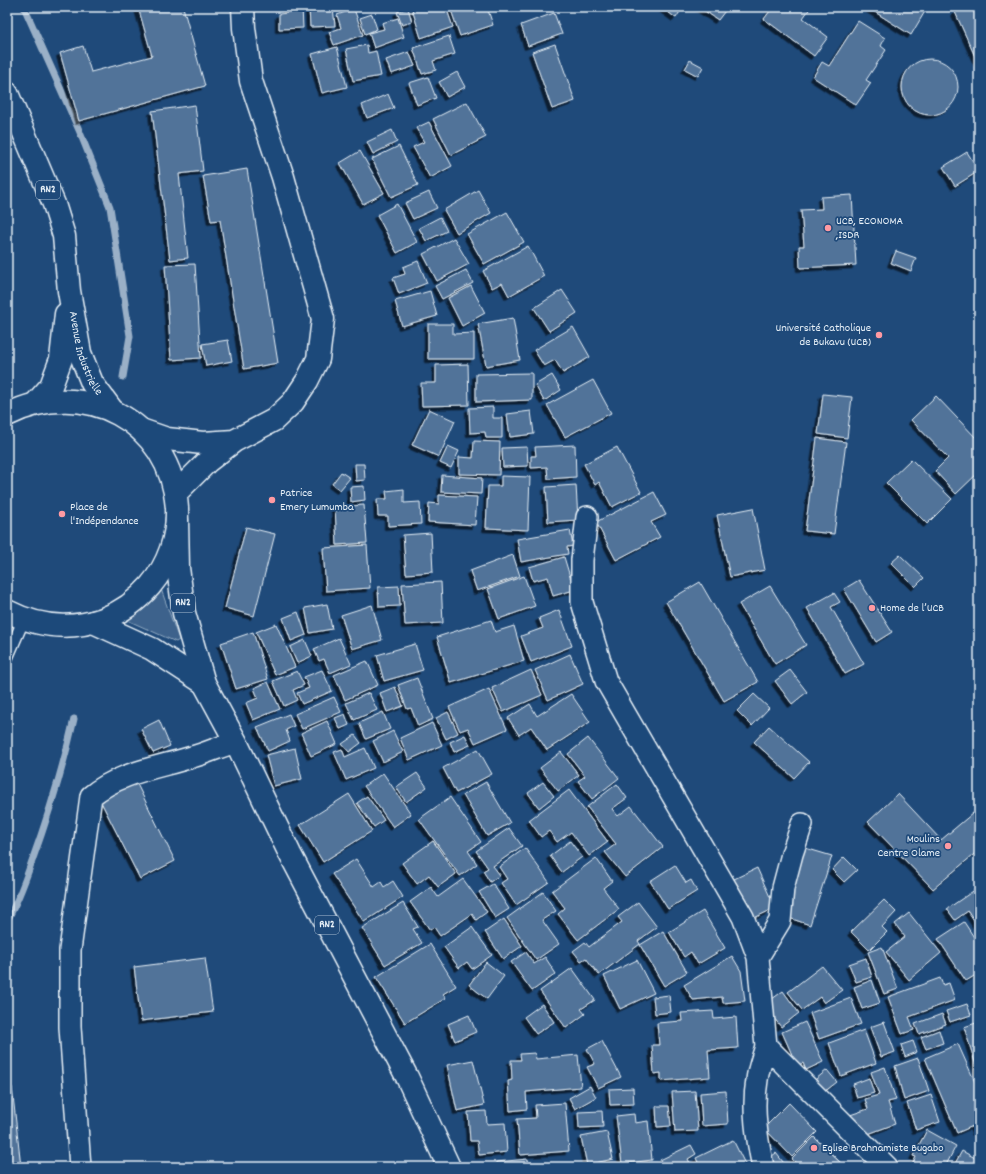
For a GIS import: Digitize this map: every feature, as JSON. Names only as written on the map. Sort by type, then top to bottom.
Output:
[{"type":"main road","points":[[176,493],[208,460],[234,441],[274,420],[293,402],[307,381],[318,359],[323,320],[283,178],[251,81],[244,28],[243,7]]},
{"type":"main road","name":"Avenue Industrielle","points":[[7,93],[54,204],[64,236],[69,291],[80,353],[92,383],[112,410]]},
{"type":"main road","name":"Avenue Industrielle","points":[[36,403],[51,386],[61,359],[69,291]]},
{"type":"main road","points":[[7,415],[36,403],[55,400],[74,400],[112,410],[141,430],[153,442],[167,466],[176,493],[177,520],[172,546],[166,564],[143,594],[128,606],[111,616],[76,626],[58,626],[15,615]]},
{"type":"main road","points":[[141,430],[167,439],[203,443],[234,441]]},
{"type":"main road","name":"RN2","points":[[177,520],[178,568],[184,613],[204,683],[236,742],[290,854],[407,1077],[449,1167]]},
{"type":"main road","name":"RN2","points":[[93,622],[152,649],[204,683]]},
{"type":"street","points":[[587,517],[582,560],[582,602],[606,681],[743,917],[758,957],[766,1046],[757,1080],[755,1117],[758,1145],[763,1167]]},
{"type":"street","points":[[80,1167],[70,1027],[70,950],[91,796],[100,789],[130,774],[192,757],[236,742]]},
{"type":"street","points":[[758,957],[780,921],[784,888],[792,854],[802,824]]},
{"type":"street","points":[[766,1046],[887,1167]]},
{"type":"lane","points":[[7,658],[15,615]]},
{"type":"shaded area","points":[[161,589],[179,640],[176,642],[127,620]]},
{"type":"building","points":[[138,7],[183,7],[205,86],[79,121],[60,53],[83,46],[91,72],[152,56]]},
{"type":"building","points":[[286,7],[302,7],[303,28],[279,29],[279,14],[287,13]]},
{"type":"building","points":[[309,7],[333,7],[335,26],[310,27]]},
{"type":"building","points":[[418,7],[446,7],[453,27],[421,38],[412,9]]},
{"type":"building","points":[[450,7],[487,7],[493,25],[460,36]]},
{"type":"building","points":[[661,7],[677,7],[681,10],[676,18]]},
{"type":"building","points":[[699,7],[728,7],[718,20]]},
{"type":"building","points":[[773,7],[811,7],[803,18],[828,37],[814,56],[764,19]]},
{"type":"building","points":[[867,7],[925,7],[927,8],[911,35]]},
{"type":"building","points":[[965,7],[979,7],[978,63],[955,12]]},
{"type":"building","points":[[408,8],[412,22],[402,25],[397,12]]},
{"type":"building","points":[[354,9],[363,35],[334,45],[329,32],[341,28],[337,15]]},
{"type":"building","points":[[554,13],[562,34],[528,46],[521,25]]},
{"type":"building","points":[[372,14],[377,29],[365,34],[360,18]]},
{"type":"building","points":[[398,18],[404,37],[374,48],[369,33],[384,29],[382,23]]},
{"type":"building","points":[[858,21],[885,38],[881,46],[886,50],[866,80],[871,83],[856,105],[813,77],[822,62],[829,66]]},
{"type":"building","points":[[449,36],[455,54],[433,61],[436,70],[422,74],[413,48]]},
{"type":"building","points":[[555,44],[575,101],[552,109],[532,52]]},
{"type":"building","points":[[367,45],[368,53],[376,51],[381,76],[353,81],[346,49]]},
{"type":"building","points":[[337,47],[347,87],[322,93],[312,54]]},
{"type":"building","points":[[409,52],[415,66],[391,74],[386,60]]},
{"type":"building","points":[[930,59],[941,61],[950,67],[956,76],[958,87],[956,98],[950,107],[941,113],[930,115],[919,113],[910,107],[904,98],[902,87],[904,76],[910,67],[919,61]]},
{"type":"building","points":[[690,60],[703,67],[698,76],[685,69]]},
{"type":"building","points":[[457,72],[465,87],[447,97],[439,82]]},
{"type":"building","points":[[428,77],[436,98],[417,105],[409,83]]},
{"type":"building","points":[[388,94],[394,108],[367,118],[362,105]]},
{"type":"building","points":[[467,102],[486,137],[451,155],[433,119]]},
{"type":"building","points":[[195,105],[203,171],[179,174],[188,258],[170,260],[152,111]]},
{"type":"building","points":[[429,122],[452,166],[430,178],[413,147],[424,142],[416,128]]},
{"type":"building","points":[[392,130],[397,142],[373,154],[367,142]]},
{"type":"building","points":[[399,146],[418,185],[391,197],[372,159]]},
{"type":"building","points":[[360,151],[384,193],[363,204],[340,163]]},
{"type":"building","points":[[967,152],[979,171],[955,186],[943,167]]},
{"type":"building","points":[[247,169],[278,363],[244,369],[220,220],[211,221],[203,176]]},
{"type":"building","points":[[478,190],[491,213],[457,233],[444,210]]},
{"type":"building","points":[[429,192],[437,208],[413,219],[405,203]]},
{"type":"building","name":"UCB, ECONOMA ,ISDR","points":[[852,195],[856,265],[800,268],[799,246],[804,246],[801,210],[822,209],[821,197]]},
{"type":"building","points":[[397,204],[417,242],[397,253],[377,215]]},
{"type":"building","points":[[507,212],[524,242],[484,264],[467,234]]},
{"type":"building","points":[[440,217],[447,231],[426,241],[419,228]]},
{"type":"building","points":[[454,238],[469,264],[437,281],[423,254]]},
{"type":"building","points":[[528,246],[544,276],[509,296],[502,283],[492,288],[483,271]]},
{"type":"building","points":[[896,251],[916,258],[911,271],[891,263]]},
{"type":"building","points":[[418,261],[427,283],[399,294],[393,278],[405,274],[403,267]]},
{"type":"building","points":[[195,264],[201,358],[171,360],[165,265]]},
{"type":"building","points":[[466,270],[473,283],[442,299],[435,286]]},
{"type":"building","points":[[471,286],[485,313],[462,326],[448,298]]},
{"type":"building","points":[[562,290],[577,313],[549,331],[534,308]]},
{"type":"building","points":[[430,291],[437,316],[402,326],[395,301]]},
{"type":"building","points":[[513,318],[520,360],[486,366],[478,324]]},
{"type":"building","points":[[428,324],[453,324],[453,334],[474,333],[474,359],[428,359]]},
{"type":"building","points":[[573,327],[590,357],[563,373],[555,360],[544,366],[534,350]]},
{"type":"building","points":[[228,340],[232,361],[206,366],[202,344]]},
{"type":"building","points":[[468,364],[469,405],[422,406],[421,383],[436,383],[436,365]]},
{"type":"building","points":[[532,373],[532,400],[476,402],[476,374]]},
{"type":"building","points":[[552,375],[561,390],[544,401],[535,385]]},
{"type":"building","points":[[593,380],[611,413],[565,437],[547,405]]},
{"type":"building","points":[[823,394],[852,397],[847,438],[818,434]]},
{"type":"building","points":[[936,396],[979,441],[979,472],[956,494],[935,471],[948,458],[911,420]]},
{"type":"building","points":[[493,407],[493,418],[502,418],[502,438],[486,438],[485,432],[470,433],[469,408]]},
{"type":"building","points":[[429,409],[455,421],[439,457],[412,445]]},
{"type":"building","points":[[531,411],[534,434],[510,437],[507,414]]},
{"type":"building","points":[[817,438],[846,442],[834,534],[805,531]]},
{"type":"building","points":[[474,441],[500,442],[499,475],[459,474],[459,457],[473,458]]},
{"type":"building","points":[[575,445],[576,477],[548,479],[547,467],[531,468],[531,456],[536,456],[535,447]]},
{"type":"building","points":[[448,446],[459,451],[451,468],[440,463]]},
{"type":"building","points":[[527,447],[528,466],[503,467],[502,448]]},
{"type":"building","points":[[617,447],[641,492],[612,507],[599,482],[595,485],[584,464]]},
{"type":"building","points":[[911,459],[952,499],[927,524],[886,483]]},
{"type":"building","points":[[355,464],[364,464],[365,480],[356,481]]},
{"type":"building","points":[[341,472],[350,478],[340,490],[332,484]]},
{"type":"building","points":[[442,475],[482,478],[481,494],[441,492]]},
{"type":"building","points":[[501,476],[530,477],[528,530],[486,528],[488,486],[501,486]]},
{"type":"building","points":[[576,485],[578,520],[548,522],[546,487]]},
{"type":"building","points":[[364,486],[365,500],[351,502],[350,487]]},
{"type":"building","points":[[404,489],[404,503],[420,502],[421,524],[388,526],[388,516],[378,516],[377,499],[387,499],[386,491]]},
{"type":"building","points":[[654,492],[666,515],[651,522],[660,537],[616,560],[596,522]]},
{"type":"building","points":[[439,495],[477,497],[475,525],[428,522],[429,503],[439,504]]},
{"type":"building","points":[[364,505],[367,543],[337,545],[335,507]]},
{"type":"building","points":[[753,508],[765,570],[730,577],[717,515]]},
{"type":"building","points":[[246,527],[275,534],[254,616],[225,608]]},
{"type":"building","points":[[570,530],[573,546],[567,547],[568,554],[521,562],[517,539]]},
{"type":"building","points":[[431,533],[433,572],[406,574],[403,535]]},
{"type":"building","points":[[367,545],[370,588],[326,591],[323,548]]},
{"type":"building","points":[[513,555],[520,576],[477,591],[470,571]]},
{"type":"building","points":[[900,555],[924,578],[915,587],[891,563]]},
{"type":"building","points":[[564,557],[574,590],[553,596],[548,577],[533,581],[529,567]]},
{"type":"building","points":[[524,576],[535,606],[499,619],[488,589]]},
{"type":"building","points":[[859,580],[892,632],[876,642],[844,589]]},
{"type":"building","points":[[441,582],[443,623],[405,625],[402,584]]},
{"type":"building","points":[[700,582],[758,682],[724,701],[666,602]]},
{"type":"building","points":[[399,586],[400,606],[379,607],[378,587]]},
{"type":"building","points":[[770,586],[806,645],[775,664],[739,604]]},
{"type":"building","points":[[834,593],[840,602],[831,607],[864,664],[845,674],[807,608]]},
{"type":"building","points":[[327,604],[332,629],[310,633],[305,608]]},
{"type":"building","points":[[372,605],[382,640],[352,649],[341,615]]},
{"type":"building","points":[[559,610],[572,646],[531,662],[521,636],[543,628],[539,618]]},
{"type":"building","points":[[298,612],[306,635],[291,641],[283,618]]},
{"type":"building","points":[[491,620],[495,632],[514,626],[524,661],[451,683],[437,637]]},
{"type":"building","points":[[276,624],[295,667],[275,675],[256,632]]},
{"type":"building","points":[[253,632],[268,679],[236,689],[221,643]]},
{"type":"building","points":[[339,638],[351,664],[330,673],[324,659],[319,661],[314,649]]},
{"type":"building","points":[[305,640],[312,656],[297,663],[290,647]]},
{"type":"building","points":[[415,644],[423,670],[384,681],[377,655]]},
{"type":"building","points":[[570,654],[583,684],[548,700],[535,670]]},
{"type":"building","points":[[367,661],[378,685],[345,700],[334,675]]},
{"type":"building","points":[[322,670],[332,691],[302,704],[297,693],[309,688],[304,677]]},
{"type":"building","points":[[531,670],[542,695],[503,712],[492,688]]},
{"type":"building","points":[[790,670],[807,692],[792,704],[775,681]]},
{"type":"building","points":[[297,671],[304,685],[293,690],[297,700],[284,706],[273,681]]},
{"type":"building","points":[[417,678],[433,719],[418,726],[411,708],[407,709],[398,685]]},
{"type":"building","points":[[268,682],[280,709],[253,720],[246,703],[258,698],[254,688]]},
{"type":"building","points":[[395,687],[403,706],[387,712],[380,693]]},
{"type":"building","points":[[489,689],[507,729],[475,743],[468,728],[460,731],[449,707]]},
{"type":"building","points":[[369,693],[377,710],[354,720],[346,703]]},
{"type":"building","points":[[571,694],[590,722],[547,750],[531,727],[519,735],[508,718],[530,704],[537,716]]},
{"type":"building","points":[[754,694],[769,708],[752,726],[737,711]]},
{"type":"building","points":[[334,697],[341,712],[302,729],[295,714]]},
{"type":"building","points":[[383,712],[390,729],[366,739],[359,723]]},
{"type":"building","points":[[448,712],[458,733],[446,739],[436,718]]},
{"type":"building","points":[[289,714],[294,726],[286,730],[290,741],[268,751],[257,727]]},
{"type":"building","points":[[345,714],[349,725],[340,729],[335,718]]},
{"type":"building","points":[[159,720],[170,746],[153,753],[141,729]]},
{"type":"building","points":[[327,721],[337,744],[311,756],[301,733]]},
{"type":"building","points":[[432,723],[442,745],[409,760],[400,738]]},
{"type":"building","points":[[769,726],[809,762],[794,778],[754,742]]},
{"type":"building","points":[[393,731],[403,752],[383,762],[373,741]]},
{"type":"building","points":[[355,735],[361,743],[349,752],[342,744]]},
{"type":"building","points":[[465,735],[470,745],[454,752],[450,742]]},
{"type":"building","points":[[588,738],[619,778],[592,799],[578,781],[585,776],[568,754]]},
{"type":"building","points":[[295,748],[302,779],[274,786],[266,755]]},
{"type":"building","points":[[365,748],[374,768],[346,780],[334,752],[342,749],[345,757]]},
{"type":"building","points":[[478,749],[492,774],[456,793],[443,768]]},
{"type":"building","points":[[561,752],[579,775],[558,791],[540,768]]},
{"type":"building","points":[[383,773],[411,814],[393,827],[364,786]]},
{"type":"building","points":[[417,773],[427,787],[406,802],[396,787]]},
{"type":"building","points":[[133,776],[175,861],[140,879],[97,794]]},
{"type":"building","points":[[486,782],[510,823],[487,836],[463,795]]},
{"type":"building","points":[[543,782],[554,796],[539,808],[528,793]]},
{"type":"building","points":[[617,784],[627,798],[612,809],[618,816],[631,806],[663,847],[625,877],[605,852],[616,844],[587,807]]},
{"type":"building","points":[[569,790],[608,842],[589,856],[571,832],[557,842],[549,831],[541,837],[529,820]]},
{"type":"building","points":[[349,794],[372,831],[323,862],[300,825]]},
{"type":"building","points":[[898,794],[941,840],[979,808],[979,850],[933,889],[868,822]]},
{"type":"building","points":[[367,796],[384,820],[374,827],[357,803]]},
{"type":"building","points":[[450,797],[481,842],[468,851],[477,864],[460,876],[419,819]]},
{"type":"building","points":[[509,828],[522,846],[493,866],[500,875],[490,882],[483,871],[488,868],[476,851]]},
{"type":"building","points":[[433,841],[456,874],[438,887],[429,875],[417,884],[402,863]]},
{"type":"building","points":[[570,841],[582,857],[562,872],[550,856]]},
{"type":"building","points":[[525,848],[549,882],[516,905],[501,883],[507,879],[499,867]]},
{"type":"building","points":[[805,848],[832,856],[810,925],[783,916]]},
{"type":"building","points":[[844,857],[857,870],[844,882],[832,870]]},
{"type":"building","points":[[596,858],[612,881],[603,888],[619,909],[578,940],[558,914],[565,908],[552,891]]},
{"type":"building","points":[[356,859],[374,887],[381,882],[384,887],[393,881],[403,897],[364,922],[332,874]]},
{"type":"building","points":[[675,865],[686,883],[691,880],[697,891],[668,909],[650,881]]},
{"type":"building","points":[[757,868],[775,908],[750,920],[732,880]]},
{"type":"building","points":[[463,879],[487,912],[476,920],[472,914],[440,936],[434,927],[430,930],[410,902],[431,887],[438,897]]},
{"type":"building","points":[[493,884],[509,909],[495,918],[479,892]]},
{"type":"building","points":[[979,887],[979,928],[968,911],[955,920],[947,909]]},
{"type":"building","points":[[543,892],[556,911],[542,920],[559,944],[536,960],[507,918]]},
{"type":"building","points":[[884,900],[896,912],[882,927],[887,932],[869,950],[851,932]]},
{"type":"building","points":[[638,902],[657,927],[638,941],[640,944],[599,975],[586,958],[581,961],[573,951],[585,942],[589,947],[622,922],[618,917]]},
{"type":"building","points":[[403,903],[418,927],[413,929],[422,943],[385,965],[362,928]]},
{"type":"building","points":[[703,911],[725,948],[698,964],[691,952],[684,957],[669,932]]},
{"type":"building","points":[[909,913],[941,953],[909,980],[886,952],[905,937],[895,924]]},
{"type":"building","points":[[504,919],[522,946],[503,959],[485,932]]},
{"type":"building","points":[[964,922],[979,945],[979,973],[966,981],[938,939]]},
{"type":"building","points":[[472,927],[492,955],[472,969],[467,962],[459,968],[444,947]]},
{"type":"building","points":[[663,931],[687,972],[664,986],[640,945]]},
{"type":"building","points":[[430,944],[456,986],[443,994],[446,998],[405,1023],[376,977]]},
{"type":"building","points":[[882,947],[898,989],[884,994],[868,952]]},
{"type":"building","points":[[526,952],[534,964],[545,957],[556,974],[532,991],[511,962]]},
{"type":"building","points":[[732,956],[741,971],[745,1001],[723,1003],[722,997],[693,1000],[684,985]]},
{"type":"building","points":[[205,958],[213,1012],[141,1021],[134,967]]},
{"type":"building","points":[[866,958],[872,977],[856,982],[849,964]]},
{"type":"building","points":[[637,960],[654,993],[620,1009],[604,976]]},
{"type":"building","points":[[486,962],[504,976],[487,999],[469,985]]},
{"type":"building","points":[[822,966],[842,990],[824,1003],[820,997],[802,1010],[788,992]]},
{"type":"building","points":[[572,968],[595,1000],[581,1009],[585,1014],[566,1028],[540,991]]},
{"type":"building","points":[[940,978],[943,985],[949,983],[955,1000],[909,1017],[914,1030],[902,1034],[888,997]]},
{"type":"building","points":[[872,980],[880,1003],[862,1009],[854,987]]},
{"type":"building","points":[[783,991],[799,1013],[781,1027],[764,1005]]},
{"type":"building","points":[[669,995],[671,1012],[655,1014],[653,997]]},
{"type":"building","points":[[851,998],[861,1024],[819,1039],[810,1013]]},
{"type":"building","points":[[542,1004],[554,1022],[536,1034],[524,1017]]},
{"type":"building","points":[[967,1004],[971,1015],[950,1022],[946,1011]]},
{"type":"building","points":[[713,1011],[714,1019],[736,1017],[738,1048],[708,1050],[710,1077],[661,1081],[661,1073],[654,1074],[652,1045],[659,1045],[657,1023],[682,1021],[681,1013]]},
{"type":"building","points":[[942,1014],[946,1024],[919,1034],[915,1024]]},
{"type":"building","points":[[469,1015],[476,1032],[455,1041],[448,1024]]},
{"type":"building","points":[[805,1022],[823,1062],[806,1070],[803,1063],[797,1066],[782,1032]]},
{"type":"building","points":[[884,1022],[895,1052],[881,1057],[870,1027]]},
{"type":"building","points":[[979,1022],[979,1072],[978,1072],[964,1027]]},
{"type":"building","points":[[864,1030],[876,1063],[841,1076],[829,1043]]},
{"type":"building","points":[[939,1030],[943,1043],[926,1049],[921,1037]]},
{"type":"building","points":[[602,1041],[621,1077],[598,1088],[587,1067],[595,1064],[587,1049]]},
{"type":"building","points":[[913,1041],[917,1052],[905,1057],[901,1045]]},
{"type":"building","points":[[958,1044],[979,1091],[979,1131],[976,1132],[973,1126],[957,1133],[925,1058]]},
{"type":"building","points":[[535,1053],[536,1059],[578,1055],[581,1087],[526,1092],[527,1109],[510,1111],[508,1081],[512,1080],[511,1060],[521,1060],[520,1054]]},
{"type":"building","points":[[918,1058],[929,1091],[904,1100],[895,1066]]},
{"type":"building","points":[[473,1060],[484,1105],[457,1111],[447,1065]]},
{"type":"building","points":[[885,1067],[896,1100],[888,1102],[895,1124],[868,1134],[850,1115],[868,1109],[865,1099],[879,1095],[871,1072]]},
{"type":"building","points":[[827,1070],[837,1082],[819,1096],[810,1084]]},
{"type":"building","points":[[869,1078],[874,1093],[857,1098],[853,1084]]},
{"type":"building","points":[[590,1086],[596,1097],[575,1109],[569,1098]]},
{"type":"building","points":[[7,1087],[12,1087],[21,1167],[7,1167]]},
{"type":"building","points":[[633,1088],[634,1104],[610,1105],[609,1089]]},
{"type":"building","points":[[695,1091],[698,1131],[675,1132],[672,1092]]},
{"type":"building","points":[[726,1091],[728,1124],[702,1126],[700,1093]]},
{"type":"building","points":[[931,1095],[940,1122],[916,1130],[907,1103]]},
{"type":"building","points":[[565,1103],[569,1151],[520,1155],[517,1119],[536,1118],[535,1105]]},
{"type":"building","points":[[789,1103],[817,1132],[792,1157],[764,1128]]},
{"type":"building","points":[[656,1106],[669,1106],[671,1126],[657,1127]]},
{"type":"building","points":[[486,1111],[487,1124],[505,1123],[507,1152],[479,1155],[477,1141],[470,1141],[468,1112]]},
{"type":"building","points":[[602,1111],[603,1127],[579,1128],[578,1112]]},
{"type":"building","points":[[634,1114],[635,1123],[648,1121],[652,1160],[622,1164],[616,1116]]},
{"type":"building","points":[[927,1130],[956,1146],[945,1167],[911,1167],[916,1157],[913,1156]]},
{"type":"building","points":[[607,1132],[613,1159],[587,1165],[581,1137]]},
{"type":"building","name":"Eglise Brahnamiste Bugabo","points":[[814,1137],[845,1167],[800,1167],[792,1159]]},
{"type":"building","name":"Eglise Brahnamiste Bugabo","points":[[814,1137],[845,1167],[800,1167],[792,1159]]},
{"type":"building","points":[[733,1140],[746,1166],[700,1167],[696,1158]]},
{"type":"building","points":[[691,1145],[696,1154],[688,1159],[692,1167],[664,1167],[660,1160]]},
{"type":"building","points":[[962,1151],[979,1160],[979,1167],[953,1167]]},
{"type":"building","points":[[776,1153],[787,1167],[766,1167],[763,1163]]},
{"type":"building","points":[[528,1159],[529,1167],[496,1167],[496,1162]]},
{"type":"waterway","points":[[24,7],[79,130],[110,207],[130,336],[123,377]]},
{"type":"waterway","points":[[7,920],[15,906],[27,876],[44,826],[74,719]]},
{"type":"place","name":"UCB, ECONOMA ,ISDR","points":[[828,228]]},
{"type":"place","name":"Université Catholique de Bukavu (UCB)","points":[[879,335]]},
{"type":"place","name":"Patrice Emery Lumumba","points":[[272,500]]},
{"type":"place","name":"Place de l'Indépendance","points":[[62,514]]},
{"type":"place","name":"Home de l’UCB","points":[[872,608]]},
{"type":"place","name":"Moulins Centre Olame","points":[[948,846]]},
{"type":"place","name":"Eglise Brahnamiste Bugabo","points":[[814,1148]]}]
